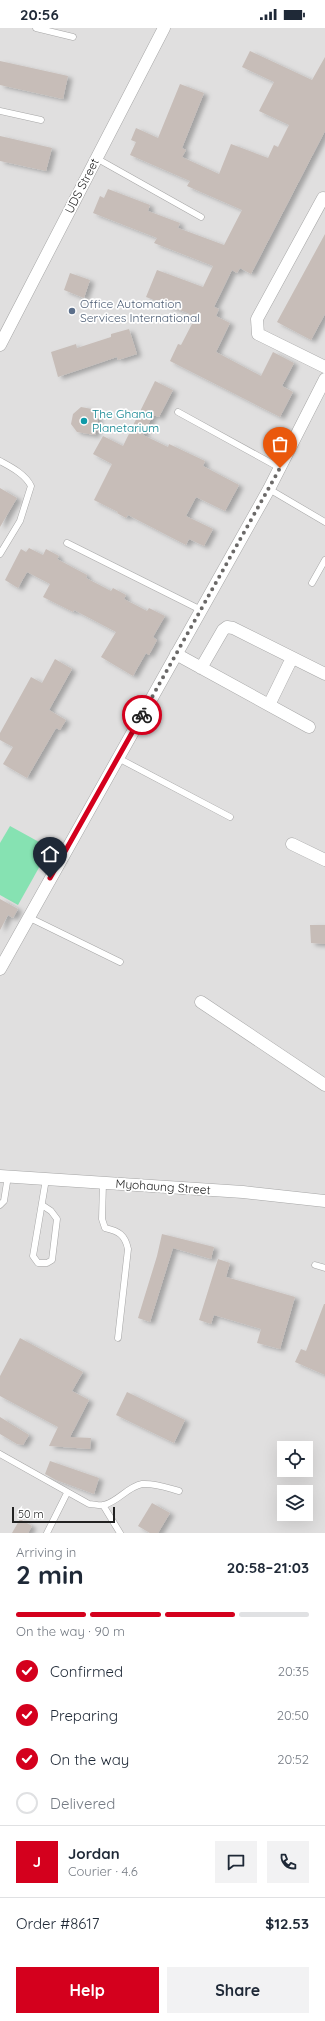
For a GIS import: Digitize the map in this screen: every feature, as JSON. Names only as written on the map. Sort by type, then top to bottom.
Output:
[{"type":"street","name":"UDS Street","points":[[0,345],[164,28]]},
{"type":"street","points":[[323,198],[257,319],[256,327],[258,334],[325,367]]},
{"type":"street","points":[[0,970],[28,917],[269,489],[325,379]]},
{"type":"street","points":[[201,668],[223,630],[227,627],[233,628],[325,674]]},
{"type":"street","points":[[176,654],[309,727]]},
{"type":"street","points":[[269,705],[292,658]]},
{"type":"street","points":[[292,844],[325,860]]},
{"type":"street","points":[[200,1002],[325,1085]]},
{"type":"street","name":"Myohaung Street","points":[[4,1176],[103,1184],[243,1192],[325,1201]]},
{"type":"lane","points":[[36,28],[73,37]]},
{"type":"lane","points":[[0,111],[41,120]]},
{"type":"lane","points":[[96,158],[201,217]]},
{"type":"lane","points":[[178,412],[280,468]]},
{"type":"lane","points":[[0,461],[28,480],[30,486],[20,521],[0,554]]},
{"type":"lane","points":[[269,489],[325,522]]},
{"type":"lane","points":[[67,543],[201,610]]},
{"type":"lane","points":[[312,583],[325,560]]},
{"type":"lane","points":[[118,758],[230,817]]},
{"type":"lane","points":[[28,917],[120,962]]},
{"type":"lane","points":[[0,1205],[4,1201],[4,1176]]},
{"type":"lane","points":[[42,1205],[51,1211],[57,1219],[52,1260],[47,1263],[38,1263],[33,1256],[46,1179]]},
{"type":"lane","points":[[103,1184],[102,1219],[105,1228],[121,1233],[126,1241],[128,1249],[118,1338]]},
{"type":"lane","points":[[315,1265],[325,1268]]},
{"type":"lane","points":[[0,1454],[89,1504],[103,1505],[113,1501],[131,1488],[142,1484],[154,1484],[179,1490]]},
{"type":"lane","points":[[47,1533],[68,1493]]},
{"type":"lane","points":[[103,1505],[120,1533]]},
{"type":"shaded area","points":[[0,28],[325,28],[325,1533],[0,1533]]},
{"type":"green space","points":[[10,826],[50,848],[18,905],[0,895],[0,843]]},
{"type":"building","points":[[250,51],[312,80],[325,57],[325,131],[251,274],[240,268],[237,273],[232,270],[214,307],[219,309],[216,316],[230,323],[216,352],[261,376],[273,352],[294,363],[282,386],[293,392],[280,417],[170,361],[178,344],[181,345],[193,322],[187,319],[190,314],[146,297],[157,270],[203,287],[213,266],[154,243],[157,238],[93,213],[100,196],[104,198],[108,189],[150,205],[148,211],[180,223],[178,228],[224,245],[242,210],[187,186],[190,181],[130,155],[136,142],[131,140],[136,128],[158,138],[180,84],[204,93],[182,148],[186,150],[182,157],[219,174],[231,144],[268,158],[274,145],[278,147],[289,125],[259,111],[274,82],[242,67]]},
{"type":"building","points":[[0,61],[68,76],[63,99],[0,85]]},
{"type":"building","points":[[0,136],[52,148],[46,171],[0,161]]},
{"type":"building","points":[[325,234],[325,314],[311,340],[277,322]]},
{"type":"building","points":[[70,273],[90,280],[84,298],[64,290]]},
{"type":"building","points":[[129,329],[137,354],[118,360],[117,357],[58,377],[51,352],[76,344],[77,348],[111,337],[111,334]]},
{"type":"building","points":[[155,381],[173,390],[159,417],[153,415],[143,435],[168,447],[169,444],[205,461],[203,466],[239,485],[225,511],[196,497],[186,516],[213,529],[204,546],[189,539],[186,545],[128,515],[126,518],[117,513],[118,512],[94,500],[112,464],[93,454],[103,436],[123,446]]},
{"type":"building","name":"The Ghana Planetarium","points":[[81,407],[92,409],[98,418],[95,435],[77,432],[71,424],[73,414]]},
{"type":"building","points":[[0,488],[17,498],[0,527]]},
{"type":"building","points":[[29,548],[43,555],[46,549],[59,556],[57,559],[87,575],[86,578],[111,591],[113,588],[126,595],[124,599],[147,611],[149,608],[165,616],[153,637],[157,640],[149,655],[146,653],[133,676],[101,657],[116,632],[74,610],[73,612],[43,597],[50,584],[27,572],[18,588],[5,580],[21,549],[26,552]]},
{"type":"building","points":[[55,659],[72,669],[49,710],[66,720],[60,730],[56,728],[27,778],[3,764],[13,747],[0,740],[0,733],[31,677],[42,683]]},
{"type":"building","points":[[0,899],[18,909],[13,918],[8,915],[0,930]]},
{"type":"building","points":[[310,925],[325,925],[325,944],[311,943]]},
{"type":"building","points":[[162,1234],[214,1247],[211,1259],[173,1248],[150,1322],[138,1318],[157,1256]]},
{"type":"building","points":[[218,1259],[230,1263],[226,1277],[295,1297],[280,1349],[257,1343],[261,1329],[214,1315],[211,1324],[199,1320]]},
{"type":"building","points":[[324,1304],[325,1375],[295,1362],[301,1349],[306,1351]]},
{"type":"building","points":[[20,1338],[83,1372],[72,1391],[89,1400],[70,1437],[91,1438],[90,1449],[49,1446],[58,1427],[0,1396],[0,1376]]},
{"type":"building","points":[[127,1392],[185,1420],[174,1443],[116,1415]]},
{"type":"building","points":[[0,1417],[29,1435],[23,1445],[17,1444],[0,1434]]},
{"type":"building","points":[[50,1461],[99,1478],[94,1494],[56,1480],[45,1474]]},
{"type":"building","points":[[152,1503],[170,1513],[158,1533],[150,1533],[138,1526]]},
{"type":"building","points":[[20,1519],[32,1526],[28,1533],[12,1533]]},
{"type":"way so far","points":[[142,715],[280,468]]},
{"type":"place","name":"Office Automation Services International","points":[[72,311]]},
{"type":"place","name":"The Ghana Planetarium","points":[[84,421]]},
{"type":"route","points":[[50,878],[142,715]]}]
